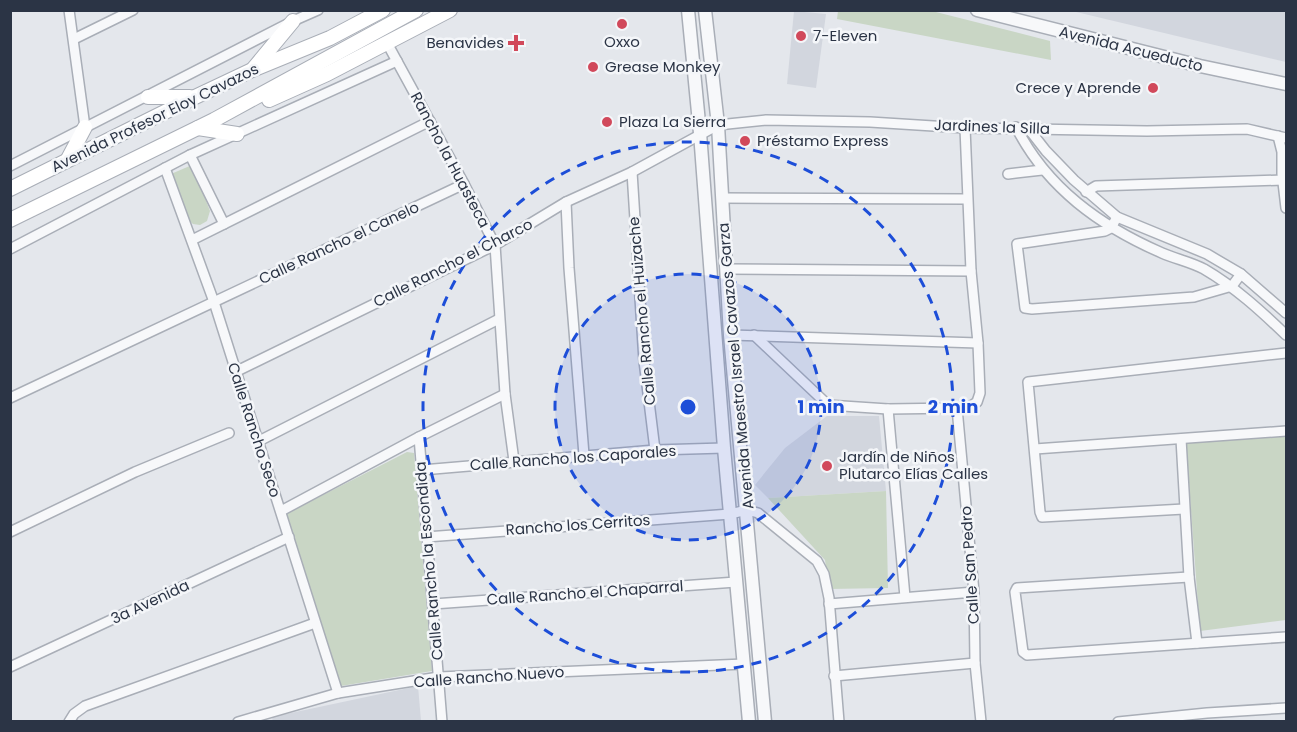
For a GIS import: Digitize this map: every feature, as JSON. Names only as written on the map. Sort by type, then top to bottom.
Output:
[{"type":"main road","name":"Avenida Profesor Eloy Cavazos","points":[[300,50],[362,10]]},
{"type":"main road","name":"Avenida Profesor Eloy Cavazos","points":[[10,189],[195,97],[252,70],[330,38],[383,10]]},
{"type":"main road","name":"Avenida Profesor Eloy Cavazos","points":[[10,220],[214,120],[416,10]]},
{"type":"main road","name":"Avenida Profesor Eloy Cavazos","points":[[214,120],[268,101],[450,10]]},
{"type":"main road","points":[[252,70],[293,21]]},
{"type":"main road","points":[[148,97],[195,97]]},
{"type":"main road","points":[[68,159],[85,128]]},
{"type":"main road","points":[[198,128],[237,134]]},
{"type":"street","points":[[69,10],[85,128]]},
{"type":"street","points":[[74,39],[133,10]]},
{"type":"street","points":[[10,166],[318,10]]},
{"type":"street","name":"Avenida Maestro Israel Cavazos Garza","points":[[688,10],[749,722]]},
{"type":"street","name":"Avenida Maestro Israel Cavazos Garza","points":[[705,10],[718,125],[730,335],[765,722]]},
{"type":"street","name":"Avenida Acueducto","points":[[977,10],[1208,68],[1287,84]]},
{"type":"street","name":"Rancho la Huasteca","points":[[387,43],[495,245],[505,394],[514,461]]},
{"type":"street","points":[[10,249],[190,155],[397,61]]},
{"type":"street","name":"Jardines la Silla","points":[[700,133],[718,125],[766,120],[870,122],[965,128],[1147,131],[1247,129],[1282,137]]},
{"type":"street","points":[[192,240],[430,121]]},
{"type":"street","points":[[754,335],[828,405],[888,409],[957,408],[974,405],[980,393],[971,271],[965,128]]},
{"type":"street","points":[[1016,128],[1042,170],[1079,204],[1111,228],[1164,254],[1197,266],[1232,286],[1287,335]]},
{"type":"street","points":[[1028,128],[1046,151],[1086,192],[1117,217],[1207,254],[1241,274],[1287,313]]},
{"type":"street","name":"Calle Rancho el Charco","points":[[235,372],[495,245],[566,202],[632,172],[700,133]]},
{"type":"street","points":[[1282,137],[1283,180],[1287,208]]},
{"type":"street","points":[[190,155],[224,224]]},
{"type":"street","name":"Calle Rancho Seco","points":[[165,168],[213,302],[338,693]]},
{"type":"street","points":[[1008,174],[1042,170]]},
{"type":"street","name":"Calle Rancho el Huizache","points":[[632,172],[644,361],[655,450]]},
{"type":"street","points":[[1086,192],[1096,186],[1283,180]]},
{"type":"street","name":"Calle Rancho el Canelo","points":[[10,398],[464,184]]},
{"type":"street","points":[[722,198],[967,199]]},
{"type":"street","points":[[566,202],[568,268],[584,455]]},
{"type":"street","points":[[1117,217],[1111,228],[1096,234],[1017,244],[1025,308],[1055,308],[1194,297],[1232,286],[1241,274]]},
{"type":"street","points":[[728,269],[971,271]]},
{"type":"street","points":[[257,442],[499,319]]},
{"type":"street","points":[[730,335],[978,343]]},
{"type":"street","points":[[1184,509],[1041,516],[1027,385],[1029,381],[1287,353]]},
{"type":"street","points":[[281,511],[419,436],[505,394]]},
{"type":"street","name":"Calle San Pedro","points":[[957,408],[974,592],[975,663],[981,722]]},
{"type":"street","points":[[888,409],[905,597]]},
{"type":"street","points":[[1035,449],[1287,431]]},
{"type":"street","points":[[10,532],[135,472],[229,433]]},
{"type":"street","name":"Calle Rancho la Escondida","points":[[419,436],[442,722]]},
{"type":"street","points":[[1182,440],[1189,577],[1197,643]]},
{"type":"street","name":"Calle Rancho los Caporales","points":[[422,470],[584,455],[724,448]]},
{"type":"street","points":[[747,510],[767,519],[817,561],[827,584],[839,722]]},
{"type":"street","name":"Rancho los Cerritos","points":[[426,537],[730,514],[747,510]]},
{"type":"street","name":"3a Avenida","points":[[10,667],[289,537]]},
{"type":"street","points":[[1189,577],[1017,588],[1015,592],[1024,654],[1066,654],[1287,637]]},
{"type":"street","name":"Calle Rancho el Chaparral","points":[[433,604],[736,582]]},
{"type":"street","points":[[829,604],[974,592]]},
{"type":"street","points":[[70,719],[85,706],[315,623]]},
{"type":"street","points":[[834,676],[975,663]]},
{"type":"street","name":"Calle Rancho Nuevo","points":[[238,722],[263,718],[338,693],[439,677],[744,664]]},
{"type":"street","points":[[1118,722],[1287,708]]},
{"type":"shaded area","points":[[794,11],[826,14],[816,88],[787,84]]},
{"type":"shaded area","points":[[1072,11],[1286,11],[1286,62]]},
{"type":"shaded area","name":"Jardín de Niños Plutarco Elías Calles","points":[[827,416],[879,416],[886,491],[768,498],[755,485],[785,448]]},
{"type":"shaded area","points":[[418,686],[421,721],[273,722],[272,717]]},
{"type":"green space","points":[[838,11],[932,11],[1050,41],[1051,60],[837,19]]},
{"type":"green space","points":[[192,165],[210,211],[207,221],[200,225],[193,224],[186,218],[171,174]]},
{"type":"green space","points":[[1286,433],[1286,620],[1200,631],[1186,443]]},
{"type":"green space","points":[[407,452],[414,453],[432,671],[341,686],[286,514]]},
{"type":"green space","points":[[886,491],[888,588],[829,589],[825,560],[768,498]]},
{"type":"place","name":"Oxxo","points":[[622,24]]},
{"type":"place","name":"7-Eleven","points":[[801,36]]},
{"type":"place","name":"Benavides","points":[[516,43]]},
{"type":"place","name":"Grease Monkey","points":[[593,67]]},
{"type":"place","name":"Crece y Aprende","points":[[1153,88]]},
{"type":"place","name":"Plaza La Sierra","points":[[607,122]]},
{"type":"place","name":"Préstamo Express","points":[[745,141]]},
{"type":"place","name":"Jardín de Niños Plutarco Elías Calles","points":[[827,466]]}]
